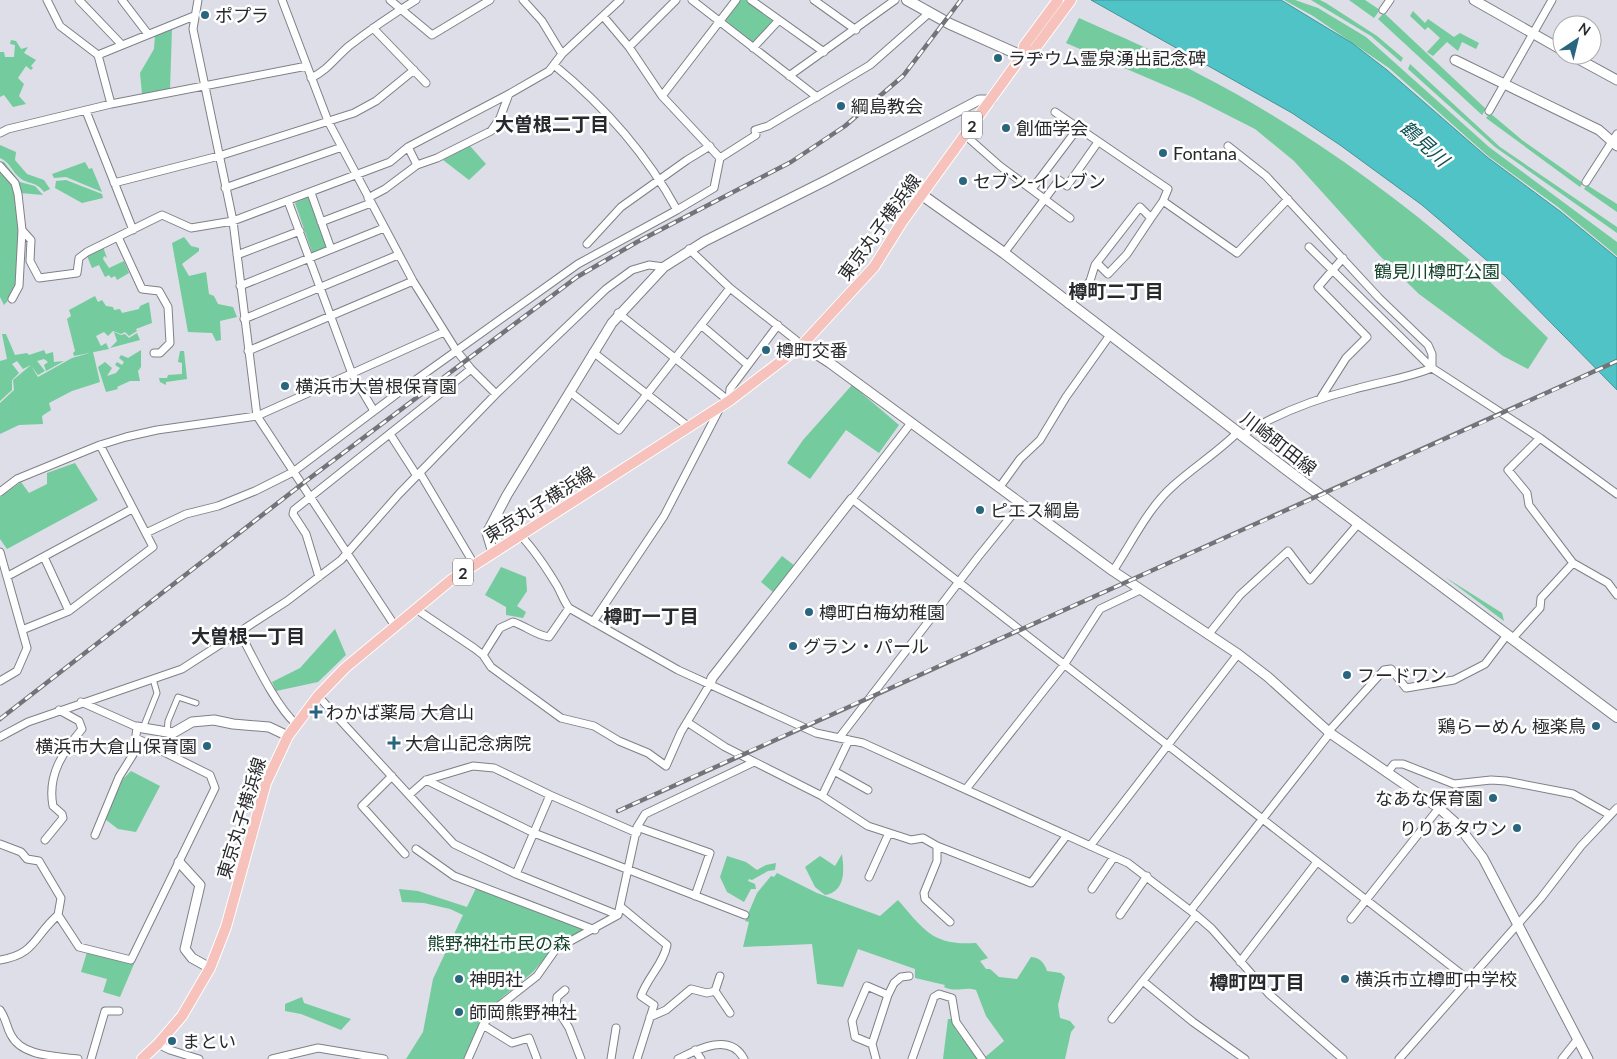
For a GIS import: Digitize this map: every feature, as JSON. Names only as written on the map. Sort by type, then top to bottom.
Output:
[{"type":"main road","points":[[907,0],[976,37],[1027,51]]},
{"type":"main road","name":"東京丸子横浜線","points":[[1027,51],[1058,0]]},
{"type":"main road","name":"東京丸子横浜線","points":[[142,1059],[158,1044],[192,1002],[210,968],[226,927],[263,792],[275,761],[288,736],[318,696],[345,668],[474,564],[521,536],[726,403],[802,345],[874,267],[888,243],[965,135],[1027,51],[1071,0]]},
{"type":"main road","name":"川崎町田線","points":[[922,195],[1004,253],[1068,304],[1358,524],[1617,716]]},
{"type":"street","points":[[47,0],[60,26],[98,55],[111,104]]},
{"type":"street","points":[[79,0],[122,45]]},
{"type":"street","points":[[122,0],[148,34]]},
{"type":"street","points":[[198,0],[198,9],[194,16],[193,29],[233,221],[257,416],[395,626]]},
{"type":"street","points":[[282,0],[328,121],[412,281],[456,350],[471,369],[496,394]]},
{"type":"street","points":[[390,0],[432,35],[490,0]]},
{"type":"street","points":[[311,78],[324,72],[335,58],[373,28],[416,0]]},
{"type":"street","points":[[523,0],[542,21],[562,54]]},
{"type":"street","points":[[22,230],[31,240],[30,261],[39,278],[77,273],[78,258],[162,215],[190,228],[233,221],[356,176],[390,162],[408,148],[509,94],[554,65],[562,54],[620,0]]},
{"type":"street","points":[[629,48],[676,0]]},
{"type":"street","points":[[692,0],[817,97]]},
{"type":"street","points":[[662,96],[736,0]]},
{"type":"street","points":[[751,0],[824,52]]},
{"type":"street","points":[[814,0],[856,30]]},
{"type":"street","points":[[882,0],[893,2]]},
{"type":"street","points":[[1383,10],[1390,0]]},
{"type":"street","points":[[1474,0],[1552,45]]},
{"type":"street","points":[[1489,111],[1552,0]]},
{"type":"street","points":[[789,76],[893,2]]},
{"type":"street","points":[[146,533],[186,514],[218,506],[255,491],[293,472],[456,350],[578,264],[678,210],[714,188],[720,158],[756,135],[755,130],[768,126],[870,64],[929,13]]},
{"type":"street","points":[[98,55],[194,16]]},
{"type":"street","points":[[603,16],[629,48],[662,96],[720,158]]},
{"type":"street","points":[[753,48],[780,20]]},
{"type":"street","points":[[373,28],[426,83]]},
{"type":"street","points":[[1455,60],[1599,130],[1615,141],[1586,182]]},
{"type":"street","points":[[554,65],[582,88],[625,131],[678,210]]},
{"type":"street","points":[[1589,65],[1617,80]]},
{"type":"street","points":[[0,133],[8,129],[111,104],[307,66]]},
{"type":"street","points":[[114,183],[219,156],[354,113],[376,101],[414,70]]},
{"type":"street","points":[[321,222],[369,201],[417,165],[437,158],[491,131],[500,118],[509,94]]},
{"type":"street","points":[[494,552],[487,533],[496,514],[618,314],[664,266],[689,249],[827,180],[978,100],[991,100]]},
{"type":"street","points":[[86,111],[133,230]]},
{"type":"street","points":[[1055,112],[1168,190],[1163,201],[1127,254],[1108,274],[1097,263]]},
{"type":"street","points":[[1032,189],[1078,128]]},
{"type":"street","points":[[965,135],[1000,166],[1070,218]]},
{"type":"street","points":[[1004,253],[1059,180],[1067,186],[1098,142]]},
{"type":"street","points":[[587,244],[621,207],[659,179],[710,146]]},
{"type":"street","points":[[1228,146],[1254,165],[1288,199],[1378,298],[1428,345],[1432,354],[1432,368]]},
{"type":"street","points":[[226,188],[342,147]]},
{"type":"street","points":[[408,148],[417,165]]},
{"type":"street","points":[[0,166],[15,183],[22,230],[19,286],[12,299]]},
{"type":"street","points":[[311,193],[332,249]]},
{"type":"street","points":[[1163,201],[1237,253],[1288,199]]},
{"type":"street","points":[[288,201],[352,374],[374,411]]},
{"type":"street","points":[[1068,304],[1090,281],[1097,263],[1140,207],[1151,218]]},
{"type":"street","points":[[240,286],[384,228]]},
{"type":"street","points":[[237,255],[300,231]]},
{"type":"street","points":[[118,237],[142,289],[159,291],[168,307],[170,344],[160,353],[154,353]]},
{"type":"street","points":[[1310,247],[1432,368],[1540,438],[1617,494]]},
{"type":"street","points":[[689,249],[730,288],[802,345],[830,363],[1113,571],[1238,654],[1268,677],[1329,732],[1439,808],[1471,840],[1518,923],[1588,1059]]},
{"type":"street","points":[[244,319],[398,255]]},
{"type":"street","points":[[1320,399],[1346,358],[1367,337],[1318,287],[1332,268],[1343,258]]},
{"type":"street","points":[[0,737],[28,722],[81,702],[182,669],[240,633],[319,577],[347,553],[418,475],[496,394],[606,289],[632,270],[649,265],[664,266]]},
{"type":"street","points":[[248,351],[412,281]]},
{"type":"street","points":[[570,392],[619,430],[730,288]]},
{"type":"street","points":[[618,314],[675,358],[726,403]]},
{"type":"street","points":[[701,325],[748,365]]},
{"type":"street","points":[[593,622],[664,516],[726,403],[730,389],[778,325]]},
{"type":"street","points":[[0,492],[17,479],[100,445],[157,430],[257,416],[444,332]]},
{"type":"street","points":[[999,488],[1020,459],[1040,440],[1066,397],[1110,335]]},
{"type":"street","points":[[594,352],[689,427]]},
{"type":"street","points":[[1113,571],[1149,515],[1172,487],[1240,433],[1265,420],[1320,399],[1355,388],[1405,379],[1432,368]]},
{"type":"street","points":[[319,577],[306,534],[293,514],[294,510],[471,369]]},
{"type":"street","points":[[416,609],[483,655],[491,668],[561,718],[594,726],[619,741],[648,753],[666,766],[687,722],[712,678],[911,423]]},
{"type":"street","points":[[390,434],[474,564]]},
{"type":"street","points":[[1540,438],[1508,470],[1527,493],[1529,505],[1573,563],[1608,584],[1617,595]]},
{"type":"street","points":[[22,630],[69,611],[148,553],[153,547],[100,445]]},
{"type":"street","points":[[852,499],[1469,980]]},
{"type":"street","points":[[839,738],[978,557],[1022,504]]},
{"type":"street","points":[[8,576],[132,509]]},
{"type":"street","points":[[496,514],[521,536],[557,585],[569,608],[678,670],[816,733],[863,743],[1114,857],[1147,876],[1212,929],[1269,994],[1343,1059]]},
{"type":"street","points":[[1208,634],[1240,595],[1288,551],[1310,580],[1358,524]]},
{"type":"street","points":[[0,552],[27,648],[17,670],[0,681]]},
{"type":"street","points":[[44,557],[69,611]]},
{"type":"street","points":[[1112,1018],[1144,982],[1262,818],[1329,732],[1384,670],[1392,669],[1406,688],[1454,680],[1485,664],[1540,608],[1541,598],[1573,563]]},
{"type":"street","points":[[966,789],[1064,664],[1100,609],[1140,590]]},
{"type":"street","points":[[483,655],[500,628],[513,622],[524,626],[538,635],[549,636],[569,608]]},
{"type":"street","points":[[240,633],[289,718],[296,724]]},
{"type":"street","points":[[1090,846],[1238,654]]},
{"type":"street","points":[[95,835],[119,777],[134,753],[136,738],[157,693],[153,679]]},
{"type":"street","points":[[318,696],[454,844],[516,874],[618,915]]},
{"type":"street","points":[[167,733],[168,721],[178,698],[196,703]]},
{"type":"street","points":[[81,702],[140,728],[167,733],[180,731],[192,722],[209,719],[233,724],[269,727],[288,736]]},
{"type":"street","points":[[44,840],[63,818],[62,814],[52,806],[55,767],[62,754],[82,729],[79,721],[60,710]]},
{"type":"street","points":[[687,722],[724,747],[822,796],[859,822],[888,835],[911,840],[923,838],[937,846],[1031,883],[1067,835]]},
{"type":"street","points":[[58,915],[79,947],[131,960],[215,788],[210,775],[136,738]]},
{"type":"street","points":[[822,796],[849,740]]},
{"type":"street","points":[[468,1059],[483,1025],[495,1009],[537,976],[556,949],[567,941],[595,930],[618,915],[637,830],[645,814],[754,762]]},
{"type":"street","points":[[1387,773],[1394,764],[1402,764],[1454,784],[1491,780],[1522,783],[1573,794],[1610,815]]},
{"type":"street","points":[[409,796],[426,780],[473,766],[494,768],[550,795],[637,830],[710,853],[695,896]]},
{"type":"street","points":[[834,771],[868,790]]},
{"type":"street","points":[[392,776],[362,806],[405,854]]},
{"type":"street","points":[[426,780],[534,833],[745,915]]},
{"type":"street","points":[[516,874],[550,795]]},
{"type":"street","points":[[1351,919],[1439,808]]},
{"type":"street","points":[[1399,1059],[1541,898],[1581,846],[1617,808]]},
{"type":"street","points":[[868,878],[888,835]]},
{"type":"street","points":[[0,844],[21,852],[27,859],[39,861],[61,898],[58,915],[44,927],[25,953],[0,960]]},
{"type":"street","points":[[937,846],[937,861],[924,893],[925,899],[950,922]]},
{"type":"street","points":[[416,849],[454,876],[595,930]]},
{"type":"street","points":[[1092,889],[1114,857]]},
{"type":"street","points":[[179,862],[200,884],[185,949],[192,958],[210,968]]},
{"type":"street","points":[[1240,962],[1317,862]]},
{"type":"street","points":[[1120,915],[1147,876]]},
{"type":"street","points":[[621,907],[667,945],[641,996],[654,1005],[637,1059]]},
{"type":"street","points":[[715,991],[720,976]]},
{"type":"street","points":[[876,1059],[872,1044],[888,995],[894,983],[901,977],[909,976]]},
{"type":"street","points":[[1144,982],[1193,1022],[1246,1059]]},
{"type":"street","points":[[872,1044],[855,1037],[852,1021],[867,986],[888,995]]},
{"type":"street","points":[[650,1017],[666,1010],[691,989],[707,993],[715,991]]},
{"type":"street","points":[[565,990],[557,997],[556,1007],[569,1028],[581,1059]]},
{"type":"street","points":[[715,991],[730,1013]]},
{"type":"street","points":[[912,1059],[934,997],[939,994],[952,998],[956,1022],[982,1059]]},
{"type":"street","points":[[0,1010],[11,1036],[22,1046],[33,1052],[78,1059]]},
{"type":"street","points":[[91,1059],[105,1011],[119,1011]]},
{"type":"street","points":[[483,1025],[512,1043],[529,1038],[537,1059]]},
{"type":"street","points":[[611,1059],[616,1028]]},
{"type":"street","points":[[1562,1059],[1578,1040]]},
{"type":"street","points":[[158,1044],[170,1050],[199,1059]]},
{"type":"street","points":[[678,1059],[707,1045],[718,1044],[736,1049],[744,1059]]},
{"type":"street","points":[[272,1059],[318,1048],[384,1059]]},
{"type":"street","points":[[696,1050],[701,1059]]},
{"type":"green space","points":[[739,0],[747,0],[774,19],[753,43],[724,19]]},
{"type":"green space","points":[[1284,0],[1295,0],[1318,8],[1366,37],[1489,147],[1617,242],[1617,256],[1558,207],[1488,156],[1389,68],[1313,16]]},
{"type":"green space","points":[[1311,0],[1320,0],[1326,3],[1377,36],[1403,58],[1401,62],[1371,36]]},
{"type":"green space","points":[[1349,0],[1365,0],[1380,10],[1374,18]]},
{"type":"green space","points":[[1413,11],[1425,23],[1428,19],[1454,37],[1460,33],[1479,43],[1476,49],[1462,42],[1458,51],[1447,42],[1433,56],[1427,52],[1440,38],[1428,27],[1425,30],[1410,16]]},
{"type":"green space","points":[[1384,13],[1486,109],[1482,115],[1378,19]]},
{"type":"green space","name":"鶴見川樽町公園","points":[[1079,18],[1184,66],[1238,95],[1313,141],[1386,192],[1488,276],[1486,278],[1548,338],[1528,369],[1503,356],[1419,294],[1379,255],[1294,161],[1255,129],[1192,97],[1066,43]]},
{"type":"green space","points":[[172,28],[170,90],[142,94],[140,73],[154,49],[155,34]]},
{"type":"green space","points":[[11,40],[16,41],[21,49],[28,47],[24,53],[36,60],[31,66],[33,68],[31,70],[26,66],[18,78],[24,84],[19,96],[26,104],[13,107],[4,95],[0,97],[0,52],[4,52],[5,57],[14,57],[15,45],[10,44]]},
{"type":"green space","points":[[1410,64],[1500,147],[1617,227],[1617,233],[1495,147],[1408,69]]},
{"type":"green space","points":[[1490,113],[1522,140],[1583,183],[1580,187],[1486,118]]},
{"type":"green space","points":[[0,145],[16,152],[15,160],[27,174],[44,180],[50,189],[44,192],[38,186],[20,178],[0,158]]},
{"type":"green space","points":[[470,146],[486,164],[469,180],[443,160]]},
{"type":"green space","points":[[0,161],[4,162],[20,182],[35,186],[43,195],[20,193]]},
{"type":"green space","points":[[85,162],[89,169],[92,168],[102,192],[66,177],[54,178],[52,174]]},
{"type":"green space","points":[[0,168],[14,184],[20,232],[17,286],[12,296],[4,305],[0,297]]},
{"type":"green space","points":[[66,180],[102,194],[103,198],[82,203],[55,188],[56,181]]},
{"type":"green space","points":[[1587,185],[1617,204],[1617,212],[1584,189]]},
{"type":"green space","points":[[309,197],[328,248],[313,255],[295,203]]},
{"type":"green space","points":[[184,237],[191,246],[199,248],[199,251],[182,264],[189,276],[206,272],[209,294],[214,296],[218,304],[233,307],[237,317],[220,321],[221,340],[216,341],[212,333],[188,332],[172,243]]},
{"type":"green space","points":[[103,247],[107,258],[104,256],[103,259],[109,268],[124,261],[129,273],[117,280],[115,276],[111,278],[109,275],[105,277],[99,265],[92,268],[87,256]]},
{"type":"green space","points":[[95,296],[98,302],[102,300],[106,306],[113,307],[114,310],[120,309],[122,313],[139,309],[140,306],[149,302],[152,323],[136,329],[137,331],[129,336],[125,332],[121,334],[113,331],[108,336],[104,332],[96,336],[101,346],[106,343],[109,349],[74,356],[73,353],[75,351],[67,319],[71,316],[69,310]]},
{"type":"green space","points":[[114,332],[121,335],[125,334],[129,338],[137,333],[140,340],[110,348],[117,341]]},
{"type":"green space","points":[[2,334],[6,334],[15,355],[27,353],[29,355],[44,350],[46,354],[53,352],[54,362],[64,361],[46,371],[44,365],[48,362],[44,359],[37,361],[45,371],[38,375],[31,366],[38,377],[72,358],[93,352],[100,382],[72,391],[49,403],[51,410],[42,416],[43,424],[19,425],[0,434],[0,403],[14,390],[13,380],[31,365],[23,369],[17,361],[12,364],[19,373],[12,380],[12,390],[0,401],[0,361],[7,359]]},
{"type":"green space","points":[[141,350],[141,367],[138,371],[140,381],[130,381],[117,387],[118,389],[106,392],[98,367],[105,362],[112,368],[107,376],[116,373],[120,368],[115,365],[117,362],[122,365],[124,362],[119,358],[121,355],[128,358]]},
{"type":"green space","points":[[180,351],[184,351],[187,379],[166,382],[166,385],[160,382],[159,378],[182,374],[182,363],[178,362]]},
{"type":"green space","points":[[852,385],[899,425],[879,453],[846,430],[810,479],[787,463],[803,440]]},
{"type":"green space","points":[[75,463],[98,500],[7,549],[0,539],[0,497],[21,482],[29,493],[47,484],[47,473]]},
{"type":"green space","points":[[782,556],[795,566],[774,593],[761,582]]},
{"type":"green space","points":[[501,567],[526,577],[527,591],[517,606],[526,612],[523,618],[506,615],[506,607],[485,595]]},
{"type":"green space","points":[[1445,577],[1502,613],[1504,621]]},
{"type":"green space","points":[[335,629],[346,655],[318,682],[276,691],[272,682],[300,668]]},
{"type":"green space","points":[[131,771],[160,786],[136,832],[118,829],[105,819],[123,779]]},
{"type":"green space","points":[[842,854],[843,873],[840,884],[832,893],[825,895],[815,887],[805,867],[820,856],[835,866]]},
{"type":"green space","points":[[727,856],[746,862],[757,870],[766,865],[776,863],[775,870],[768,871],[752,880],[749,879],[748,881],[755,884],[756,889],[751,889],[744,902],[727,892],[720,877]]},
{"type":"green space","points":[[777,873],[817,893],[880,916],[898,900],[923,928],[939,939],[949,942],[976,943],[988,958],[980,961],[986,969],[990,969],[999,977],[1017,979],[1031,957],[1041,961],[1047,971],[1061,973],[1065,977],[1058,1005],[1060,1018],[1070,1021],[1075,1027],[1071,1032],[1065,1059],[983,1059],[1004,1041],[986,1016],[976,990],[948,989],[944,987],[945,985],[915,978],[915,969],[858,949],[843,987],[817,984],[812,944],[743,947],[749,922],[745,921],[757,893],[771,876],[774,877]]},
{"type":"green space","name":"熊野神社市民の森","points":[[476,888],[587,929],[558,943],[533,972],[500,999],[474,1039],[466,1059],[406,1059],[423,1032],[433,979],[463,915],[450,909],[424,903],[402,902],[399,889],[418,891],[467,907]]},
{"type":"green space","points":[[87,952],[134,964],[120,997],[103,992],[107,979],[81,972]]},
{"type":"green space","points":[[302,997],[304,1003],[351,1019],[341,1030],[301,1014],[285,1011],[285,1004]]},
{"type":"green space","points":[[948,1019],[953,1019],[956,1030],[978,1059],[943,1059]]},
{"type":"water","name":"鶴見川","points":[[1091,0],[1281,0],[1352,43],[1387,70],[1487,157],[1561,212],[1617,258],[1617,390],[1505,276],[1422,205],[1340,145],[1292,113]]},
{"type":"railway","points":[[0,719],[306,481],[577,277],[637,242],[791,162],[845,126],[903,76],[961,0]]},
{"type":"railway","points":[[618,811],[1617,361]]},
{"type":"place","name":"ポプラ","points":[[205,15]]},
{"type":"place","name":"ラヂウム霊泉湧出記念碑","points":[[998,58]]},
{"type":"place","name":"綱島教会","points":[[841,106]]},
{"type":"place","name":"創価学会","points":[[1006,128]]},
{"type":"place","name":"Fontana","points":[[1163,153]]},
{"type":"place","name":"セブン-イレブン","points":[[963,181]]},
{"type":"place","name":"樽町交番","points":[[766,350]]},
{"type":"place","name":"横浜市大曽根保育園","points":[[285,386]]},
{"type":"place","name":"ピエス綱島","points":[[980,510]]},
{"type":"place","name":"樽町白梅幼稚園","points":[[809,612]]},
{"type":"place","name":"グラン・パール","points":[[793,646]]},
{"type":"place","name":"フードワン","points":[[1347,675]]},
{"type":"place","name":"わかば薬局 大倉山","points":[[316,712]]},
{"type":"place","name":"鶏らーめん 極楽鳥","points":[[1596,726]]},
{"type":"place","name":"大倉山記念病院","points":[[394,743]]},
{"type":"place","name":"横浜市大倉山保育園","points":[[207,746]]},
{"type":"place","name":"なあな保育園","points":[[1493,798]]},
{"type":"place","name":"りりあタウン","points":[[1517,828]]},
{"type":"place","name":"神明社","points":[[459,979]]},
{"type":"place","name":"横浜市立樽町中学校","points":[[1345,979]]},
{"type":"place","name":"師岡熊野神社","points":[[459,1012]]},
{"type":"place","name":"まとい","points":[[172,1041]]},
{"type":"district","name":"大曽根二丁目","points":[[552,123]]},
{"type":"district","name":"樽町二丁目","points":[[1116,290]]},
{"type":"district","name":"樽町一丁目","points":[[651,615]]},
{"type":"district","name":"大曽根一丁目","points":[[248,635]]},
{"type":"district","name":"樽町四丁目","points":[[1257,981]]}]
